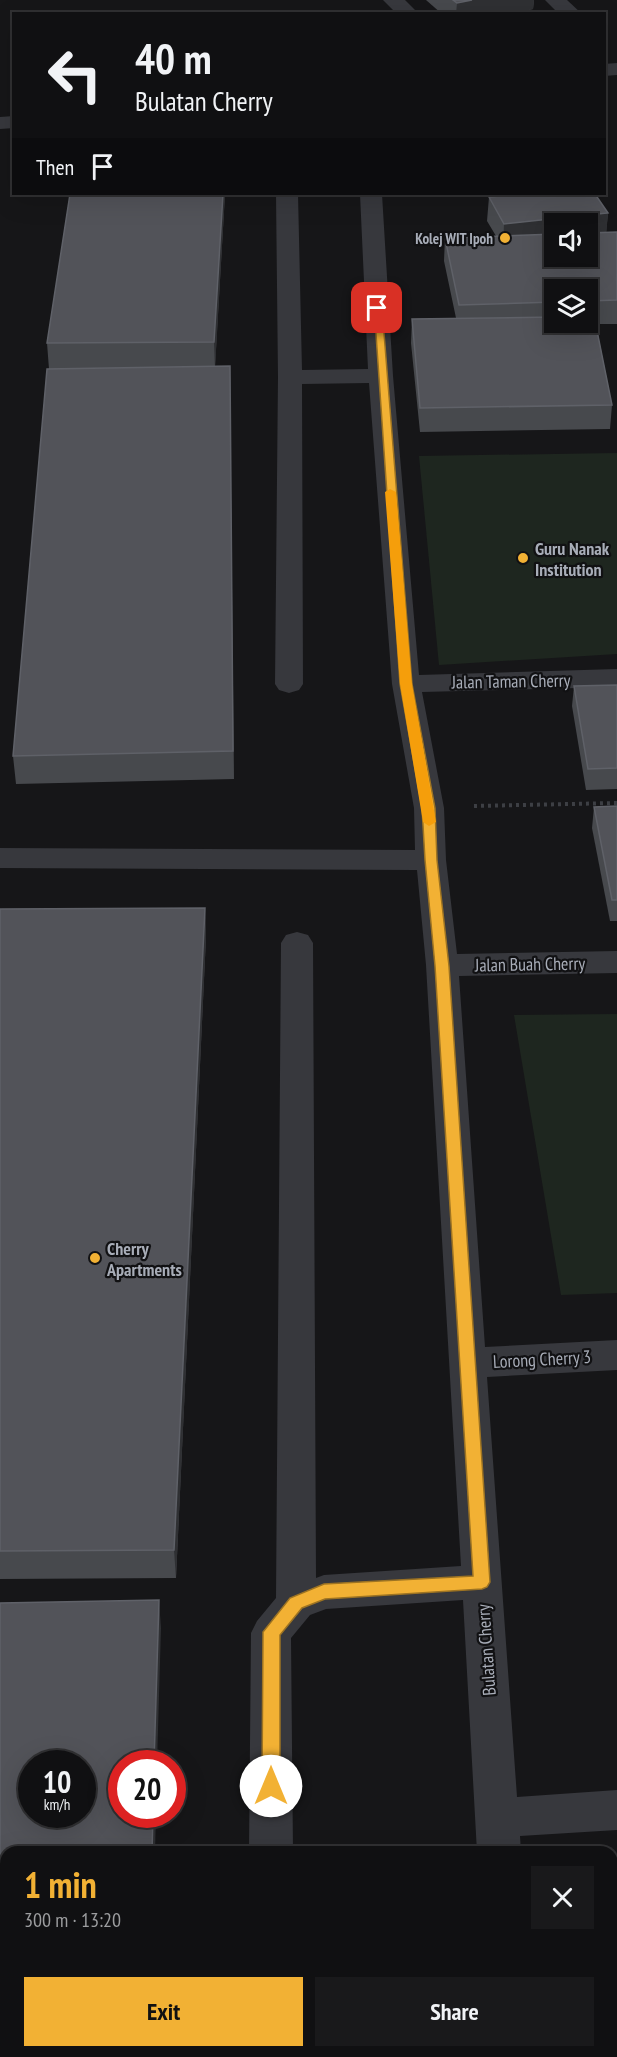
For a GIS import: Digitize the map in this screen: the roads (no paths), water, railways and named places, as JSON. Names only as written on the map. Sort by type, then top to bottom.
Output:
[{"type":"street","points":[[393,0],[407,12]]},
{"type":"street","points":[[555,0],[570,12]]},
{"type":"street","points":[[287,195],[290,377],[289,684]]},
{"type":"street","name":"Bulatan Cherry","points":[[371,195],[381,376],[406,684],[429,808],[431,860],[442,966],[498,1835]]},
{"type":"street","points":[[290,377],[381,376]]},
{"type":"street","name":"Jalan Taman Cherry","points":[[406,684],[617,678]]},
{"type":"street","points":[[0,858],[431,860]]},
{"type":"street","points":[[296,1603],[297,944]]},
{"type":"street","name":"Jalan Buah Cherry","points":[[442,966],[617,962]]},
{"type":"street","name":"Lorong Cherry 3","points":[[468,1363],[617,1355]]},
{"type":"street","points":[[271,1846],[271,1632],[296,1603],[324,1592],[482,1582]]},
{"type":"street","points":[[498,1835],[617,1810]]},
{"type":"place","name":"Kolej WIT Ipoh","points":[[505,238]]},
{"type":"place","name":"Guru Nanak Institution","points":[[523,558]]},
{"type":"place","name":"Cherry Apartments","points":[[95,1258]]}]
